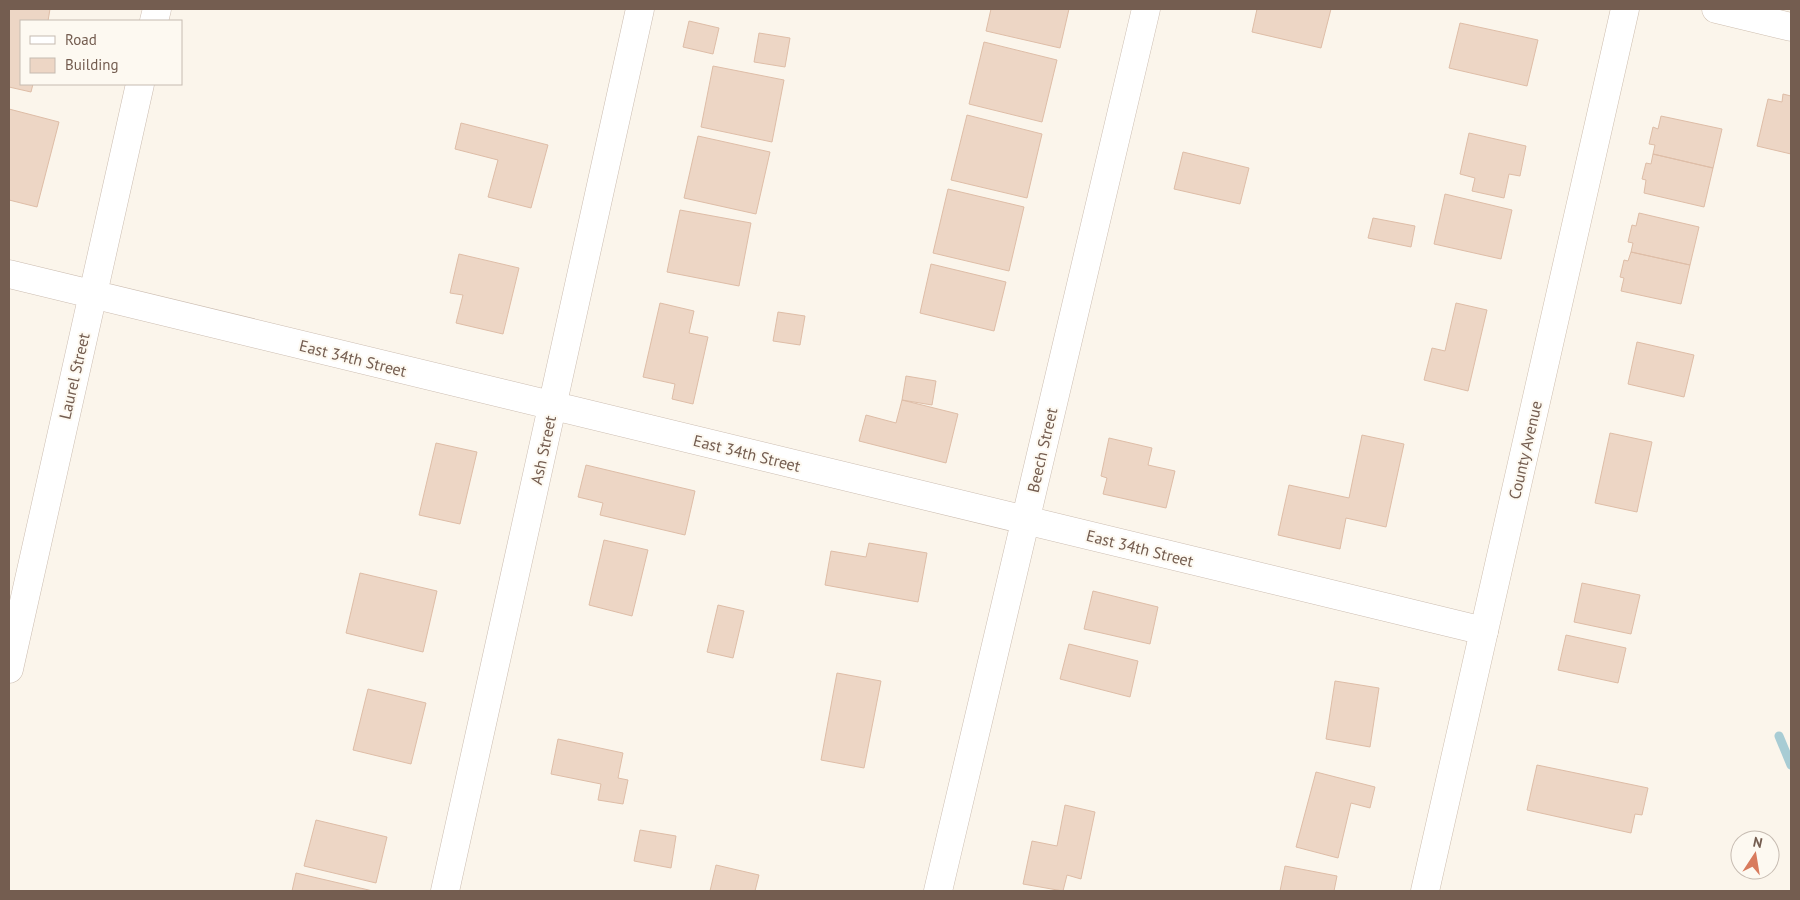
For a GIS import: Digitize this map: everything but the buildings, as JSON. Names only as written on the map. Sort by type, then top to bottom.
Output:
[{"type":"street","name":"Ash Street","points":[[445,891],[640,9]]},
{"type":"street","name":"Beech Street","points":[[938,891],[1146,9]]},
{"type":"street","name":"County Avenue","points":[[1425,891],[1625,9]]},
{"type":"street","points":[[1716,9],[1791,27]]},
{"type":"street","name":"Laurel Street","points":[[9,669],[140,85]]},
{"type":"street","name":"East 34th Street","points":[[9,274],[1484,631]]},
{"type":"waterway","points":[[1779,736],[1791,765]]}]
